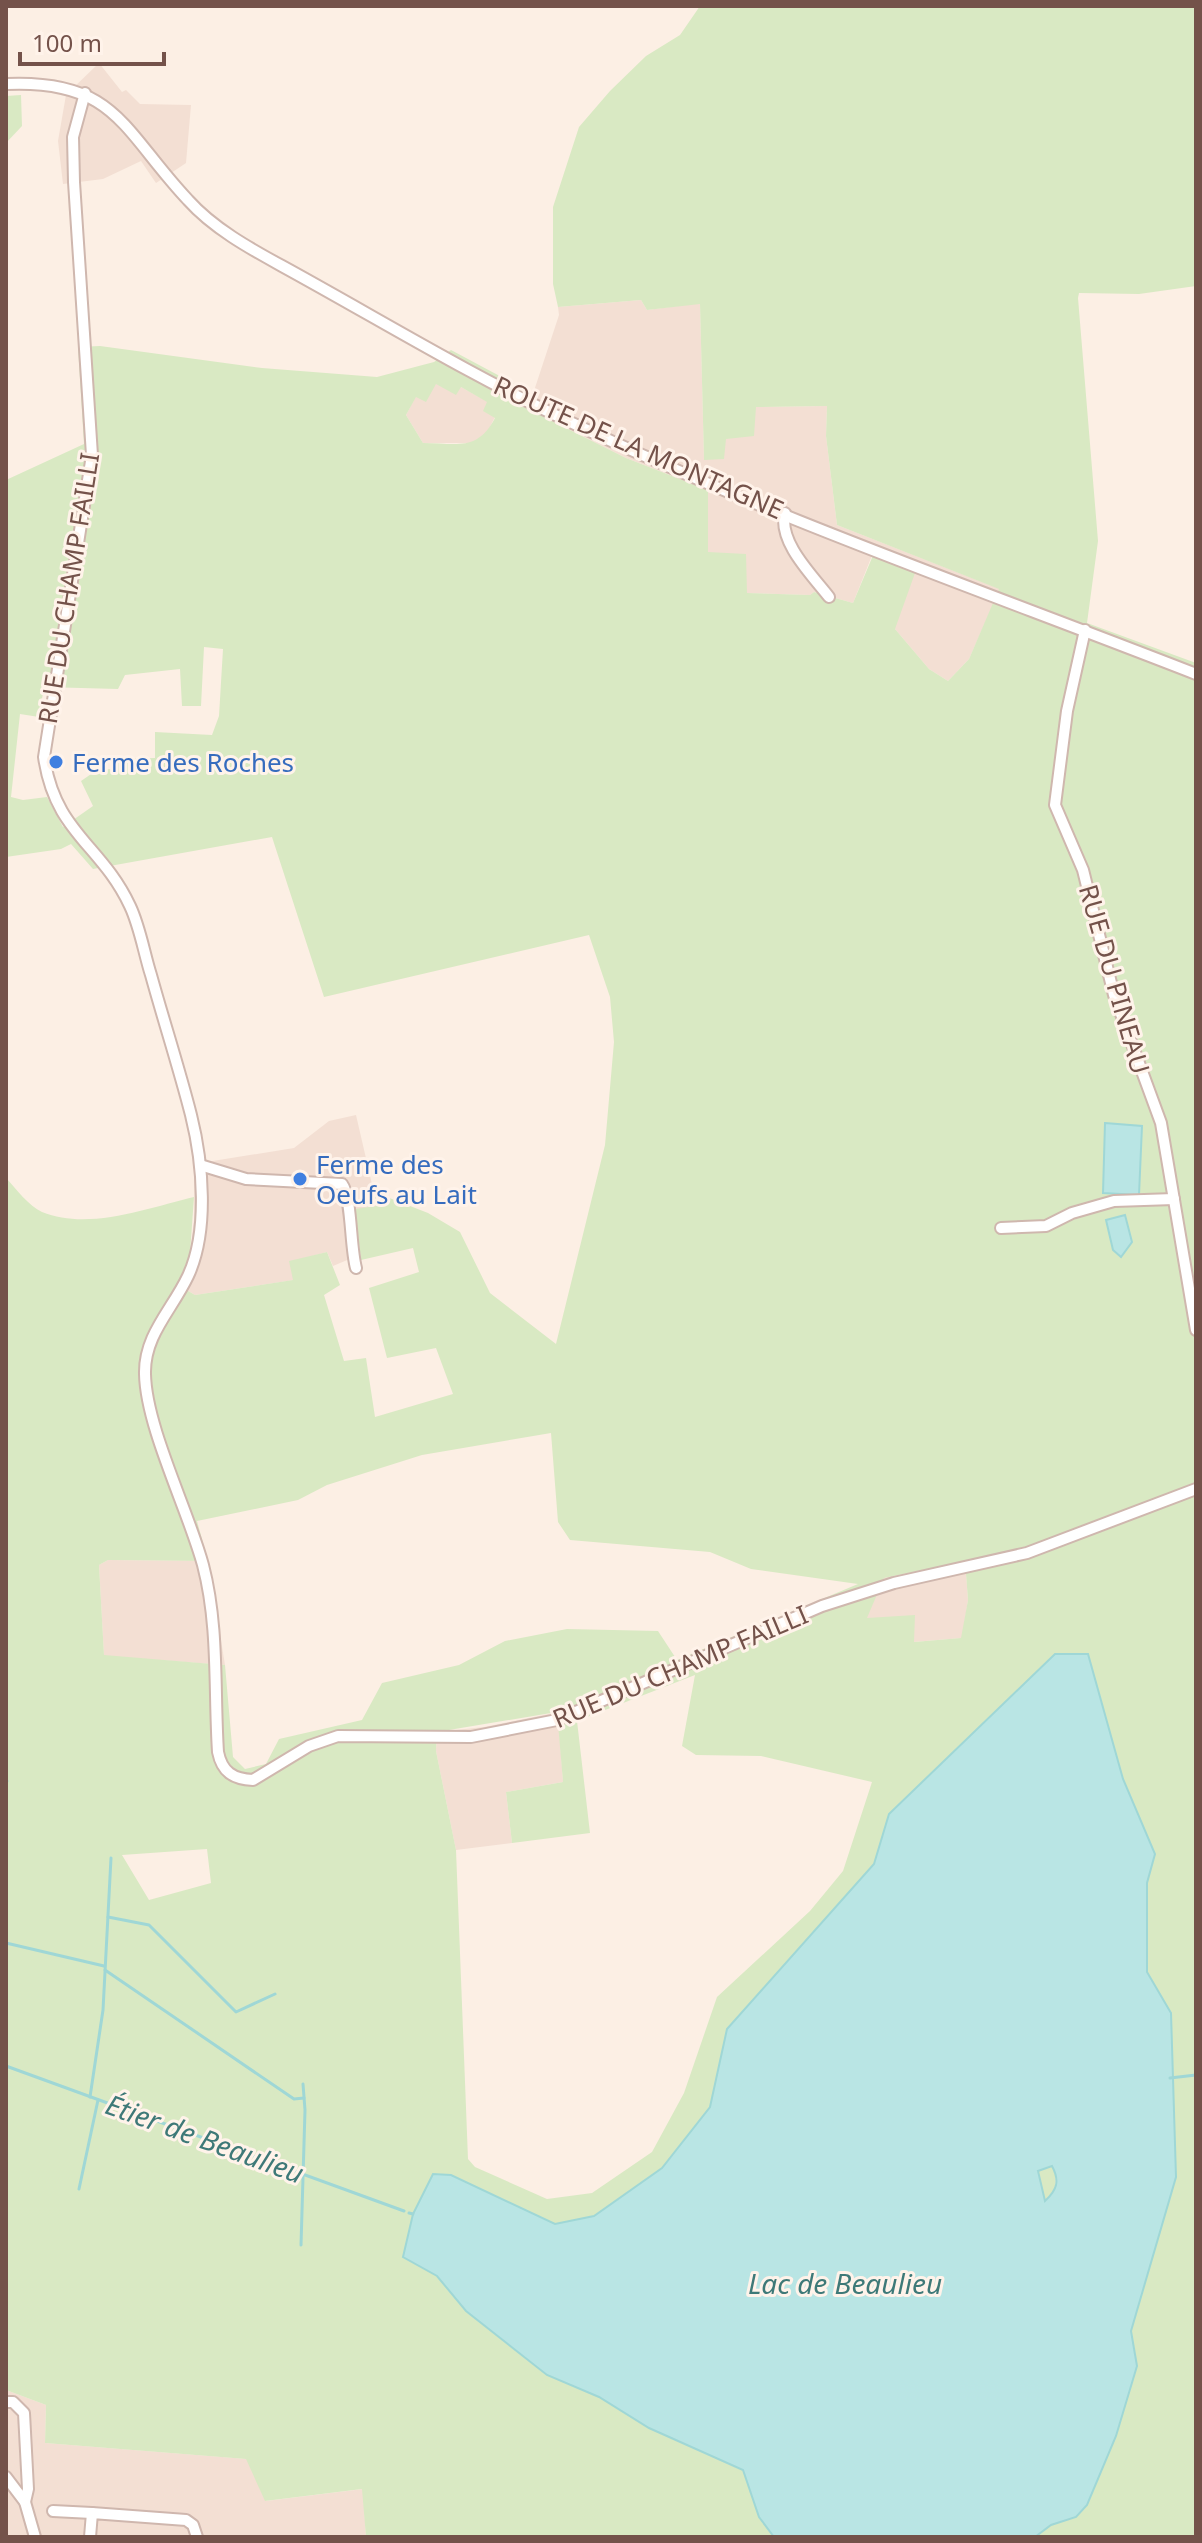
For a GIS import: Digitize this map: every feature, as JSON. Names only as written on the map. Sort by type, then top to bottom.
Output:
[{"type":"street","name":"ROUTE DE LA MONTAGNE","points":[[6,84],[50,83],[85,93],[120,118],[189,201],[213,224],[265,257],[539,407],[785,513],[1196,674]]},
{"type":"street","name":"RUE DU CHAMP FAILLI","points":[[85,93],[73,137],[92,455],[44,757],[51,796],[59,810],[103,863],[132,908],[191,1117],[200,1165],[195,1257],[183,1287],[150,1342],[145,1376],[150,1405],[206,1579],[214,1639],[218,1752],[230,1775],[244,1779],[263,1777],[309,1746],[338,1736],[471,1737],[557,1720],[822,1606],[894,1583],[1027,1553],[1196,1489]]},
{"type":"street","points":[[785,513],[784,527],[795,552],[829,597]]},
{"type":"street","name":"RUE DU PINEAU","points":[[1085,630],[1067,711],[1055,805],[1083,870],[1114,995],[1161,1123],[1196,1330]]},
{"type":"street","points":[[200,1165],[246,1179],[342,1184],[348,1199],[349,1233],[356,1268]]},
{"type":"street","points":[[1001,1228],[1046,1226],[1072,1213],[1114,1201],[1174,1199]]},
{"type":"street","points":[[6,2402],[13,2402],[24,2413],[28,2489],[25,2502]]},
{"type":"street","points":[[6,2477],[25,2502],[35,2537]]},
{"type":"street","points":[[53,2511],[186,2520],[193,2525],[197,2537]]},
{"type":"street","points":[[90,2537],[92,2513]]},
{"type":"shaded area","points":[[99,63],[122,92],[126,90],[140,104],[191,105],[186,163],[156,183],[141,161],[103,179],[63,184],[58,141],[66,95]]},
{"type":"shaded area","points":[[641,300],[647,310],[700,303],[704,460],[756,407],[827,406],[826,436],[837,525],[1000,589],[969,659],[948,681],[929,669],[895,629],[873,553],[853,603],[814,592],[810,595],[747,593],[708,552],[708,490],[626,458],[528,409],[559,315],[558,307]]},
{"type":"shaded area","points":[[436,384],[461,387],[488,402],[495,417],[485,437],[471,443],[423,443],[406,415],[416,396]]},
{"type":"shaded area","points":[[356,1115],[377,1206],[357,1243],[359,1255],[333,1266],[327,1252],[290,1262],[294,1280],[195,1295],[178,1285],[190,1253],[194,1220],[194,1164],[294,1148],[329,1121]]},
{"type":"shaded area","points":[[108,1560],[208,1561],[225,1665],[104,1656],[99,1565]]},
{"type":"shaded area","points":[[965,1560],[968,1600],[962,1638],[913,1642],[866,1618],[883,1578]]},
{"type":"shaded area","points":[[558,1712],[563,1782],[506,1792],[512,1843],[456,1850],[436,1751],[437,1732],[484,1727]]},
{"type":"shaded area","points":[[6,2390],[46,2405],[45,2443],[247,2459],[266,2501],[363,2489],[366,2537],[6,2537]]},
{"type":"green space","points":[[700,6],[1196,6],[1196,286],[1139,294],[1079,293],[1078,298],[1098,541],[1087,623],[1196,663],[1196,2537],[1035,2537],[1051,2525],[1076,2517],[1087,2505],[1116,2436],[1137,2366],[1131,2331],[1176,2177],[1171,2013],[1147,1972],[1147,1883],[1154,1854],[1123,1779],[889,1814],[874,1864],[727,2029],[710,2107],[662,2168],[594,2216],[555,2224],[413,2214],[403,2257],[437,2276],[466,2311],[547,2375],[599,2397],[649,2428],[743,2470],[759,2517],[774,2537],[366,2537],[362,2489],[265,2501],[246,2459],[45,2443],[46,2405],[6,2390],[6,1178],[42,1212],[79,1219],[118,1216],[194,1197],[190,1253],[178,1285],[195,1295],[293,1280],[289,1261],[327,1252],[340,1285],[324,1295],[344,1361],[366,1358],[375,1417],[453,1394],[436,1348],[387,1358],[369,1288],[419,1272],[413,1248],[361,1260],[355,1209],[376,1206],[374,1192],[428,1213],[460,1232],[490,1293],[556,1344],[605,1145],[614,1042],[610,997],[589,935],[324,997],[272,837],[93,869],[71,844],[61,849],[6,857],[6,480],[84,444],[78,347],[100,346],[262,368],[377,377],[434,362],[451,350],[535,395],[528,409],[626,458],[708,490],[708,552],[746,554],[747,593],[810,595],[814,592],[853,603],[874,553],[915,573],[895,629],[929,669],[948,681],[969,659],[999,589],[837,525],[826,436],[827,406],[756,407],[754,436],[726,439],[724,459],[704,460],[700,304],[647,310],[641,300],[558,307],[553,284],[553,207],[579,127],[646,56],[680,35]],"holes":[[[436,384],[456,395],[461,387],[487,402],[483,411],[495,418],[488,429],[473,441],[423,443],[406,415],[416,397],[426,402]],[[204,647],[223,649],[219,716],[212,735],[155,732],[155,758],[113,759],[112,769],[97,770],[81,781],[93,806],[63,827],[47,797],[23,800],[11,797],[20,714],[39,717],[44,687],[118,689],[125,675],[180,669],[182,706],[201,706]],[[551,1433],[558,1522],[570,1540],[710,1552],[751,1569],[858,1584],[677,1660],[658,1631],[567,1629],[505,1641],[459,1665],[382,1683],[362,1720],[279,1739],[266,1764],[245,1769],[233,1757],[225,1665],[104,1655],[99,1565],[108,1560],[208,1561],[197,1521],[298,1500],[327,1485],[422,1455]],[[965,1561],[968,1600],[961,1638],[914,1642],[915,1615],[867,1618],[884,1578]],[[695,1675],[682,1746],[696,1755],[761,1756],[872,1782],[843,1871],[810,1911],[717,1997],[684,2093],[652,2152],[592,2193],[547,2199],[475,2167],[468,2159],[456,1850],[436,1751],[437,1732],[557,1712],[563,1782],[506,1792],[512,1843],[590,1833],[577,1721]],[[207,1849],[211,1883],[149,1900],[122,1855]]]},
{"type":"green space","points":[[21,95],[22,126],[6,143],[6,96]]},
{"type":"green space","points":[[1052,2165],[1055,2185],[1044,2202],[1038,2171]]},
{"type":"water","points":[[1105,1123],[1142,1126],[1139,1195],[1103,1193]]},
{"type":"water","points":[[1125,1215],[1132,1242],[1121,1257],[1113,1250],[1106,1220]]},
{"type":"water","name":"Lac de Beaulieu","points":[[1055,1654],[1088,1654],[1123,1779],[1155,1854],[1147,1883],[1147,1972],[1171,2013],[1176,2177],[1131,2331],[1137,2366],[1116,2436],[1087,2505],[1076,2517],[1051,2525],[1035,2537],[774,2537],[759,2517],[743,2470],[649,2428],[599,2397],[547,2375],[466,2311],[437,2276],[403,2257],[413,2214],[433,2174],[451,2175],[555,2224],[594,2216],[662,2168],[710,2107],[727,2029],[874,1864],[889,1814]],"holes":[[[1052,2166],[1056,2185],[1045,2201],[1038,2171]]]},
{"type":"waterway","points":[[90,2097],[103,2010],[111,1858]]},
{"type":"waterway","points":[[108,1917],[149,1925],[236,2012],[275,1994]]},
{"type":"waterway","points":[[6,1943],[104,1966]]},
{"type":"waterway","points":[[105,1970],[294,2099],[304,2098]]},
{"type":"waterway","name":"Étier de Beaulieu","points":[[6,2066],[404,2211]]},
{"type":"waterway","points":[[1170,2078],[1196,2075]]},
{"type":"waterway","points":[[301,2245],[303,2084]]},
{"type":"waterway","points":[[79,2189],[98,2100]]},
{"type":"waterway","name":"Étier de Beaulieu","points":[[409,2213],[413,2214]]},
{"type":"place","name":"Ferme des Roches","points":[[56,762]]},
{"type":"place","name":"Ferme des Oeufs au Lait","points":[[300,1179]]}]
